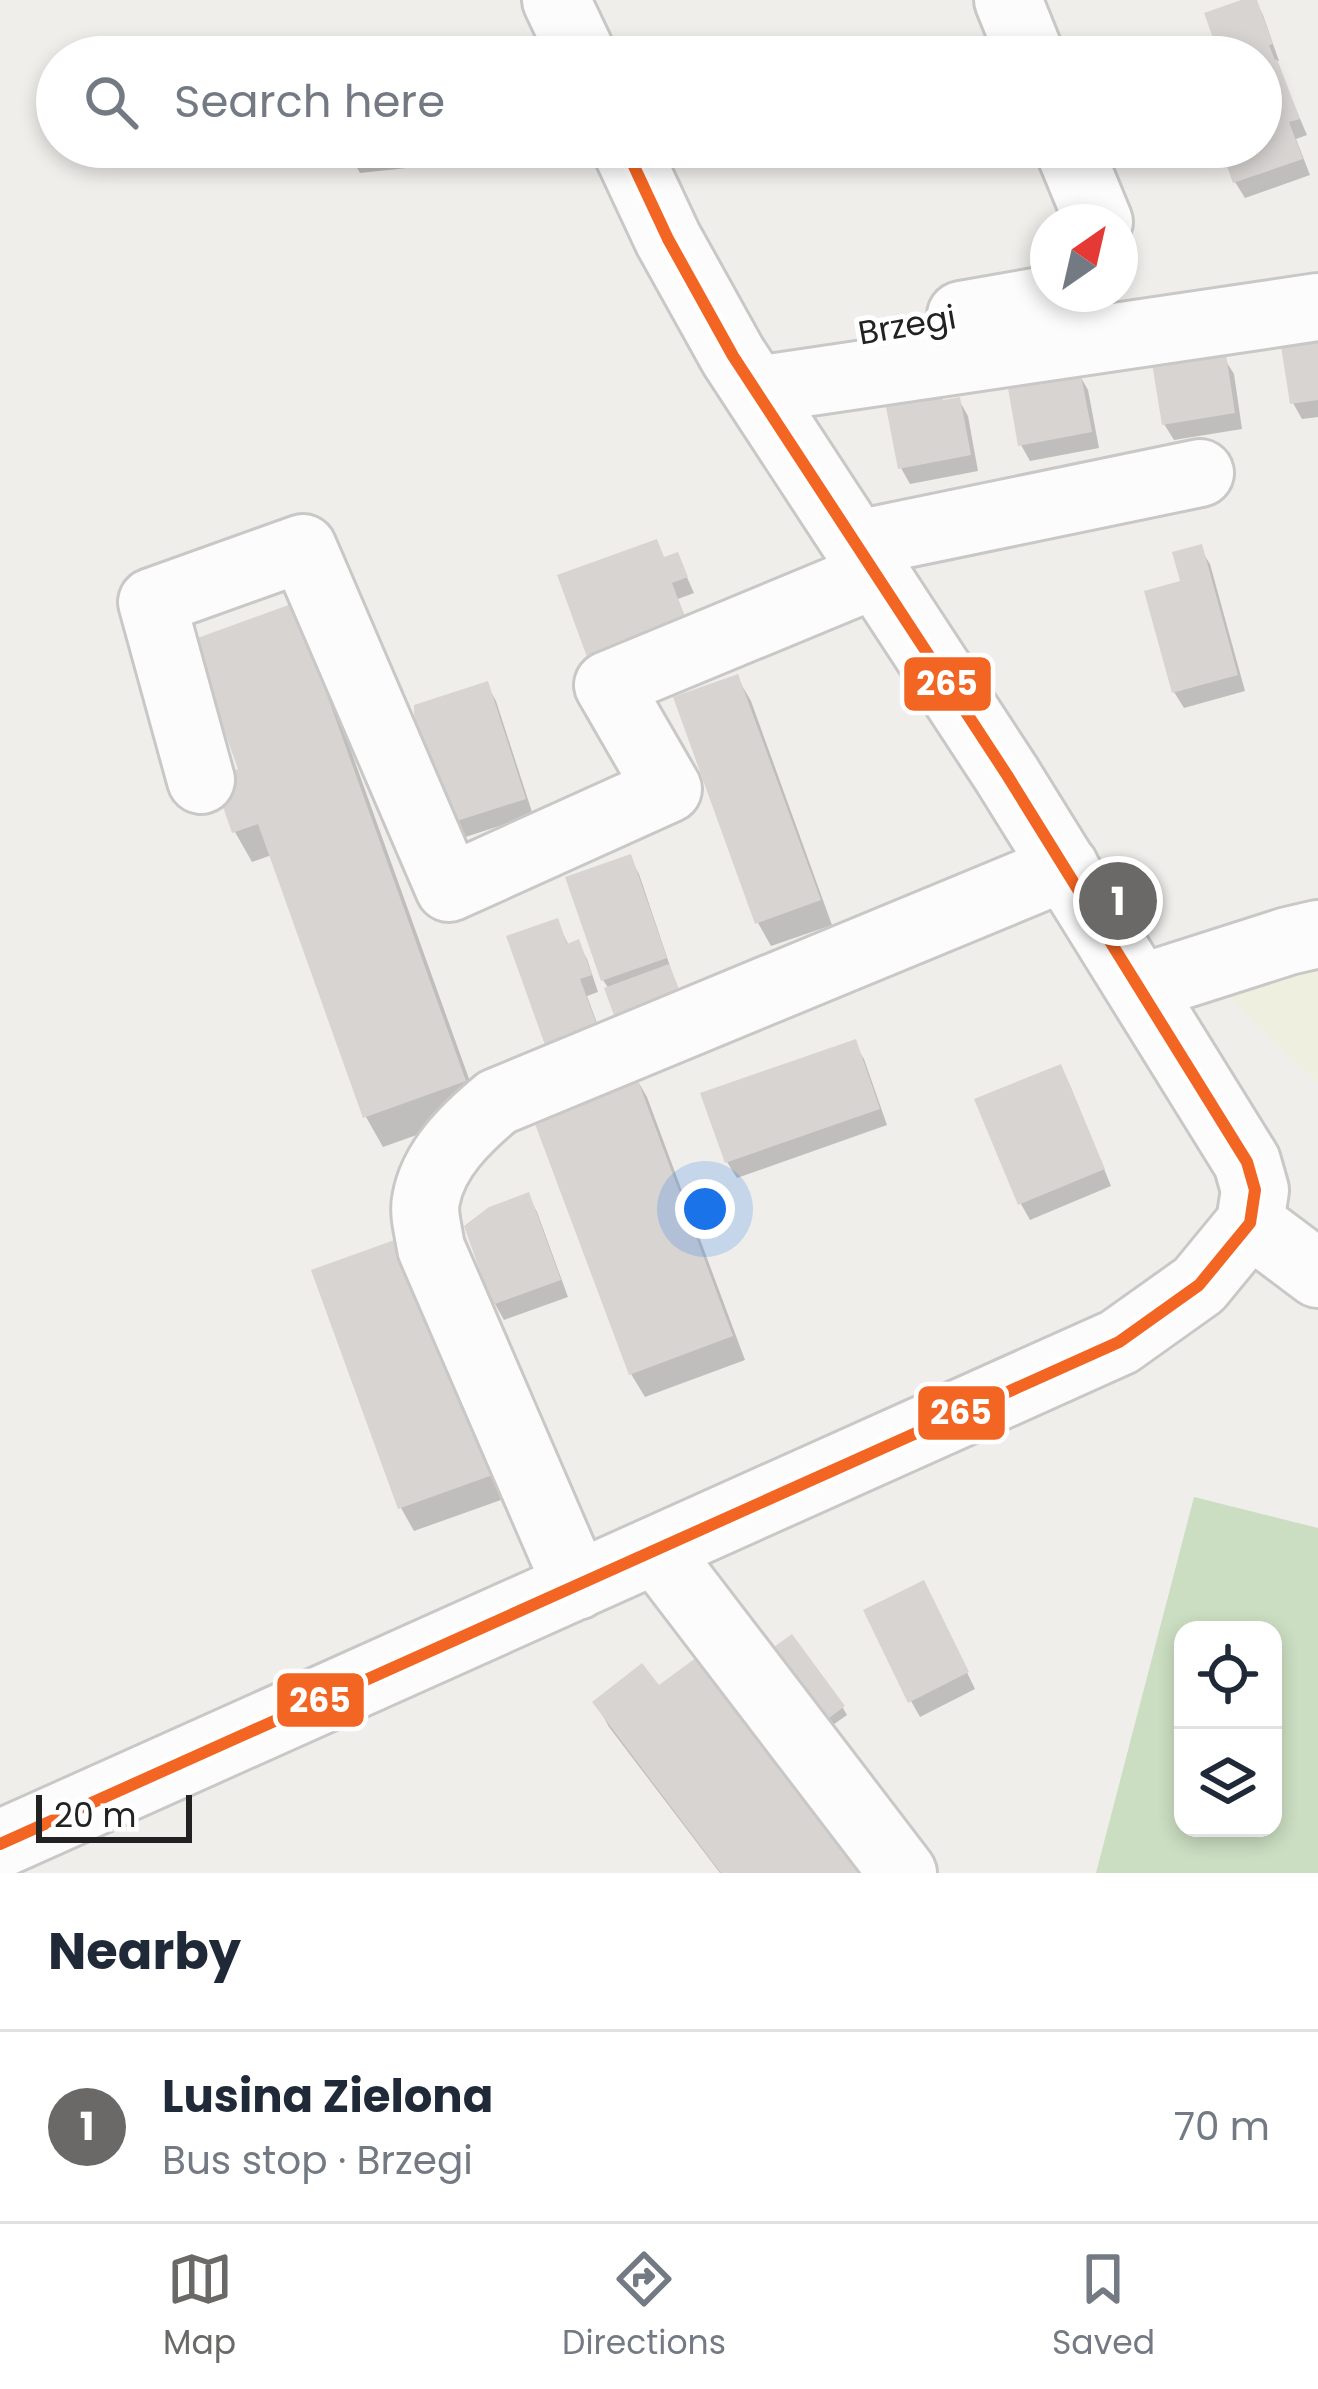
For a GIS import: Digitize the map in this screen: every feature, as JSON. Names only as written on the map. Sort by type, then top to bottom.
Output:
[{"type":"street","points":[[556,0],[573,36]]},
{"type":"street","points":[[1008,0],[1023,36]]},
{"type":"street","points":[[0,1844],[1119,1342],[1199,1285],[1250,1223],[1255,1190],[1246,1162],[1065,866],[744,373],[668,238],[635,168]]},
{"type":"street","points":[[1078,168],[1093,204]]},
{"type":"street","name":"Brzegi","points":[[744,373],[1030,306]]},
{"type":"street","points":[[744,373],[1318,307]]},
{"type":"street","points":[[202,780],[152,602],[302,548],[449,888],[668,789],[608,685],[866,559],[1200,473]]},
{"type":"street","points":[[577,1586],[430,1248],[425,1202],[440,1163],[465,1129],[497,1102],[1065,866]]},
{"type":"street","points":[[1141,988],[1318,934]]},
{"type":"street","points":[[1250,1223],[1318,1274]]},
{"type":"street","points":[[656,1550],[903,1873]]},
{"type":"green space","points":[[1318,958],[1318,1083],[1218,986]]},
{"type":"green space","points":[[1194,1497],[1318,1528],[1318,1873],[1096,1873]]},
{"type":"building","points":[[1241,0],[1257,0],[1270,36],[1212,36],[1204,13]]},
{"type":"building","points":[[1282,72],[1300,119],[1289,122],[1303,159],[1282,166]]},
{"type":"building","points":[[1228,168],[1277,168],[1233,183]]},
{"type":"building","points":[[1318,336],[1318,400],[1290,404],[1281,346]]},
{"type":"building","points":[[1209,353],[1209,357],[1226,354],[1235,413],[1162,425],[1152,363]]},
{"type":"building","points":[[1080,370],[1092,432],[1018,446],[1008,388]]},
{"type":"building","points":[[960,397],[971,455],[898,469],[886,407]]},
{"type":"building","points":[[657,539],[664,557],[678,552],[688,577],[672,583],[686,620],[587,657],[557,575]]},
{"type":"building","points":[[1202,544],[1238,675],[1172,693],[1144,591],[1180,581],[1172,552]]},
{"type":"building","points":[[294,603],[466,1081],[363,1118],[258,824],[232,833],[213,778],[238,769],[192,640]]},
{"type":"building","points":[[738,674],[821,900],[755,924],[673,697]]},
{"type":"building","points":[[488,681],[526,799],[438,827],[415,755],[414,705]]},
{"type":"building","points":[[631,854],[667,958],[601,981],[565,877]]},
{"type":"building","points":[[558,918],[567,944],[579,939],[592,975],[580,979],[597,1025],[545,1045],[506,936]]},
{"type":"building","points":[[669,964],[685,1004],[619,1029],[604,988]]},
{"type":"building","points":[[856,1039],[880,1109],[725,1163],[700,1093]]},
{"type":"building","points":[[1061,1064],[1105,1169],[1018,1205],[974,1099]]},
{"type":"building","points":[[634,1070],[733,1336],[629,1375],[529,1108]]},
{"type":"building","points":[[529,1192],[561,1280],[492,1305],[464,1226],[489,1207]]},
{"type":"building","points":[[414,1233],[501,1472],[398,1509],[311,1270]]},
{"type":"building","points":[[924,1580],[969,1672],[908,1703],[863,1610]]},
{"type":"building","points":[[792,1634],[845,1706],[821,1724],[767,1652]]},
{"type":"building","points":[[697,1657],[861,1873],[721,1873],[592,1702],[642,1663],[659,1685]]},
{"type":"transit line","name":"265","points":[[635,168],[733,356],[1007,775],[1247,1162],[1255,1190],[1250,1223]]},
{"type":"transit line","name":"265","points":[[0,1844],[1119,1342],[1199,1285],[1250,1223]]},
{"type":"place","name":"Lusina Zielona","points":[[1118,901]]}]
